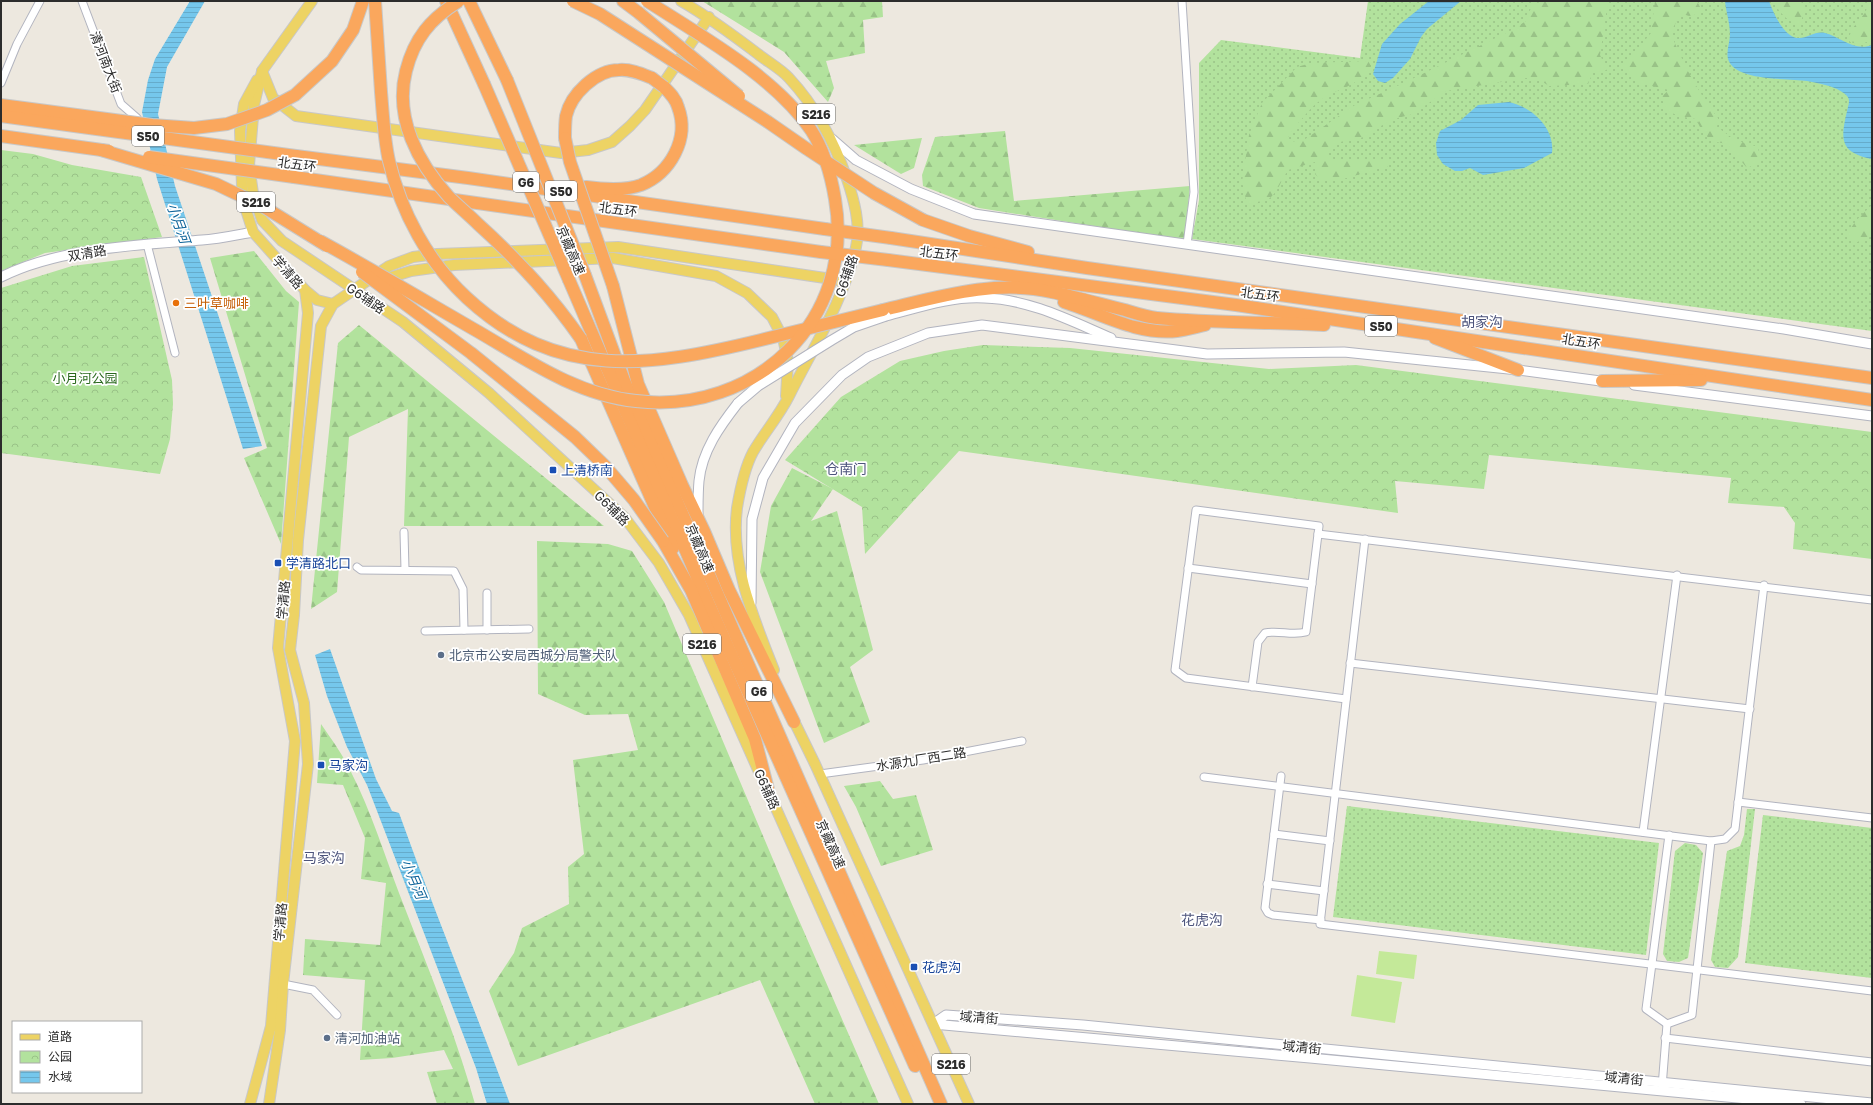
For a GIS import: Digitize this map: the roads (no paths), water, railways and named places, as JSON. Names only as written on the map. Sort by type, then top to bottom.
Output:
[{"type":"highway","points":[[1,105],[152,125],[194,128],[227,124],[267,110],[294,95],[332,61],[353,30],[363,1]]},
{"type":"highway","points":[[375,1],[388,159],[400,199],[435,263],[457,289],[485,315],[512,332],[552,351],[596,361],[643,362],[725,349],[884,313],[956,293],[993,288],[1050,297],[1122,324],[1152,331],[1177,331],[1220,322],[1262,321],[1400,328]]},
{"type":"highway","name":"京藏高速","points":[[446,1],[484,84],[711,608],[932,1104]]},
{"type":"highway","points":[[459,1],[443,11],[425,30],[410,53],[402,98],[406,121],[413,146],[429,172],[449,197],[536,281],[581,339],[755,739],[769,793]]},
{"type":"highway","name":"京藏高速","points":[[469,1],[507,80],[585,275],[624,384],[941,1104]]},
{"type":"highway","points":[[573,1],[600,14],[768,122],[874,193],[923,220],[969,236],[1087,268]]},
{"type":"highway","points":[[623,1],[710,70],[768,122]]},
{"type":"highway","points":[[101,150],[216,184],[264,207],[320,241],[548,372],[590,391],[635,401],[669,403],[696,400],[722,393],[747,382],[772,364],[792,345],[810,324],[825,298],[833,271],[838,242],[837,214],[832,183],[825,160],[811,131],[794,110],[739,61],[647,1]]},
{"type":"highway","points":[[468,178],[594,188],[623,188],[639,185],[653,179],[664,170],[679,144],[682,132],[678,107],[672,96],[664,87],[652,78],[629,70],[606,72],[583,86],[572,103],[566,116],[565,138],[570,162],[613,286],[638,384],[729,590],[794,722]]},
{"type":"highway","name":"北五环","points":[[1,116],[468,178],[891,238],[1087,268],[1872,378]]},
{"type":"highway","name":"北五环","points":[[1,136],[821,252],[1236,305],[1400,328],[1872,400]]},
{"type":"highway","points":[[320,241],[477,357],[575,437],[605,466],[634,500],[662,541],[691,590]]},
{"type":"highway","points":[[1413,330],[1518,370]]},
{"type":"highway","points":[[1602,381],[1739,380]]},
{"type":"main road","name":"G6辅路","points":[[312,1],[262,71],[254,105],[249,165],[253,193],[262,220],[282,241],[403,322],[489,393],[625,518],[659,563],[689,615],[908,1104]]},
{"type":"main road","name":"G6辅路","points":[[681,1],[708,17],[787,76],[808,100],[832,139],[853,198],[856,215],[856,245],[838,300],[784,406],[752,453],[742,484],[737,510],[740,569],[750,610],[794,722],[820,774],[969,1104]]},
{"type":"main road","points":[[262,71],[273,98],[296,116],[561,153],[588,150],[612,142],[645,110],[708,17]]},
{"type":"main road","name":"学清路","points":[[250,1104],[271,1026],[295,741],[278,648],[308,313],[308,303],[305,290],[253,232],[246,210],[242,186],[240,131],[244,104],[262,71]]},
{"type":"main road","name":"学清路","points":[[269,1104],[280,1030],[283,984],[308,764],[304,703],[290,650],[294,615],[298,540],[321,326],[333,304],[388,266],[413,257],[436,254],[618,247],[845,281]]},
{"type":"main road","points":[[353,289],[411,271],[454,265],[613,258],[716,276],[747,293],[772,317],[783,338],[788,361],[788,382],[784,406]]},
{"type":"main road","points":[[305,290],[317,300],[333,304]]},
{"type":"street","points":[[1,83],[17,44],[40,1]]},
{"type":"street","name":"清河南大街","points":[[82,1],[121,104],[137,118]]},
{"type":"street","points":[[1182,1],[1194,192],[1187,244]]},
{"type":"street","points":[[832,139],[856,160],[911,189],[974,214],[1784,328],[1872,344]]},
{"type":"street","name":"双清路","points":[[1,276],[13,270],[52,259],[147,244],[203,240],[253,232]]},
{"type":"street","points":[[147,244],[175,353]]},
{"type":"street","points":[[698,517],[699,480],[706,453],[720,427],[738,403],[758,386],[832,340],[854,327],[884,313],[956,299],[984,298],[1014,302],[1041,309],[1123,343]]},
{"type":"street","points":[[750,610],[752,519],[763,478],[794,423],[842,375],[868,357],[928,333],[982,325],[1207,354],[1344,352],[1518,370],[1872,416]]},
{"type":"street","points":[[1252,687],[1258,642],[1265,633],[1272,632],[1299,634],[1306,632],[1319,526],[1196,510],[1175,670],[1186,678],[1252,687],[1346,699]]},
{"type":"street","points":[[404,532],[405,570]]},
{"type":"street","points":[[1318,534],[1677,575],[1872,600]]},
{"type":"street","points":[[1365,539],[1320,924],[1872,991]]},
{"type":"street","points":[[357,567],[361,570],[454,571],[463,589],[464,630]]},
{"type":"street","points":[[1188,568],[1312,584]]},
{"type":"street","points":[[1643,832],[1677,575]]},
{"type":"street","points":[[1204,776],[1711,841],[1725,839],[1735,829],[1764,586]]},
{"type":"street","points":[[487,593],[487,630]]},
{"type":"street","points":[[425,630],[529,629]]},
{"type":"street","points":[[1350,663],[1750,709]]},
{"type":"street","name":"水源九厂西二路","points":[[820,774],[923,760],[1022,741]]},
{"type":"street","points":[[1281,776],[1265,908],[1268,913],[1273,915],[1321,920]]},
{"type":"street","points":[[1738,802],[1872,818]]},
{"type":"street","points":[[1274,834],[1330,841]]},
{"type":"street","points":[[1667,1024],[1646,1009],[1669,835]]},
{"type":"street","points":[[1667,1024],[1692,1015],[1711,841]]},
{"type":"street","points":[[1267,884],[1324,891]]},
{"type":"street","points":[[283,984],[313,990],[337,1015]]},
{"type":"street","name":"域清街","points":[[933,1024],[946,1014],[1083,1025],[1872,1103]]},
{"type":"street","name":"域清街","points":[[933,1024],[1636,1088],[1741,1101],[1801,1104]]},
{"type":"street","points":[[1662,1092],[1667,1024]]},
{"type":"street","points":[[1665,1038],[1872,1062]]},
{"type":"water","name":"小月河","points":[[190,1],[205,1],[167,67],[158,114],[175,186],[262,446],[243,449],[157,179],[142,112],[148,80],[155,59]]},
{"type":"water","points":[[1429,1],[1461,1],[1427,29],[1421,37],[1410,59],[1393,78],[1385,83],[1378,81],[1373,74],[1382,44],[1400,24]]},
{"type":"water","points":[[1725,1],[1769,1],[1780,24],[1786,32],[1795,37],[1803,38],[1816,33],[1825,33],[1853,45],[1865,47],[1872,45],[1872,159],[1852,152],[1844,142],[1843,135],[1849,101],[1848,97],[1844,93],[1830,86],[1807,81],[1763,78],[1741,72],[1733,66],[1728,59],[1730,30]]},
{"type":"water","points":[[1509,102],[1534,114],[1546,127],[1550,135],[1552,153],[1524,168],[1483,175],[1470,168],[1462,171],[1455,171],[1443,164],[1437,155],[1436,143],[1440,131],[1461,120],[1478,105]]},
{"type":"water","name":"小月河","points":[[330,649],[376,779],[392,811],[399,813],[510,1104],[487,1104],[476,1068],[367,785],[347,747],[327,696],[315,655]]},
{"type":"place","name":"三叶草咖啡","points":[[176,303]]},
{"type":"place","name":"上清桥南","points":[[553,470]]},
{"type":"place","name":"学清路北口","points":[[278,563]]},
{"type":"place","name":"北京市公安局西城分局警犬队","points":[[441,655]]},
{"type":"place","name":"马家沟","points":[[321,765]]},
{"type":"place","name":"花虎沟","points":[[914,967]]},
{"type":"place","name":"清河加油站","points":[[327,1038]]},
{"type":"district","name":"胡家沟","points":[[1482,321]]},
{"type":"district","name":"仓南门","points":[[846,468]]},
{"type":"district","name":"马家沟","points":[[324,857]]},
{"type":"district","name":"花虎沟","points":[[1202,919]]},
{"type":"park label","name":"小月河公园","points":[[85,378]]}]
